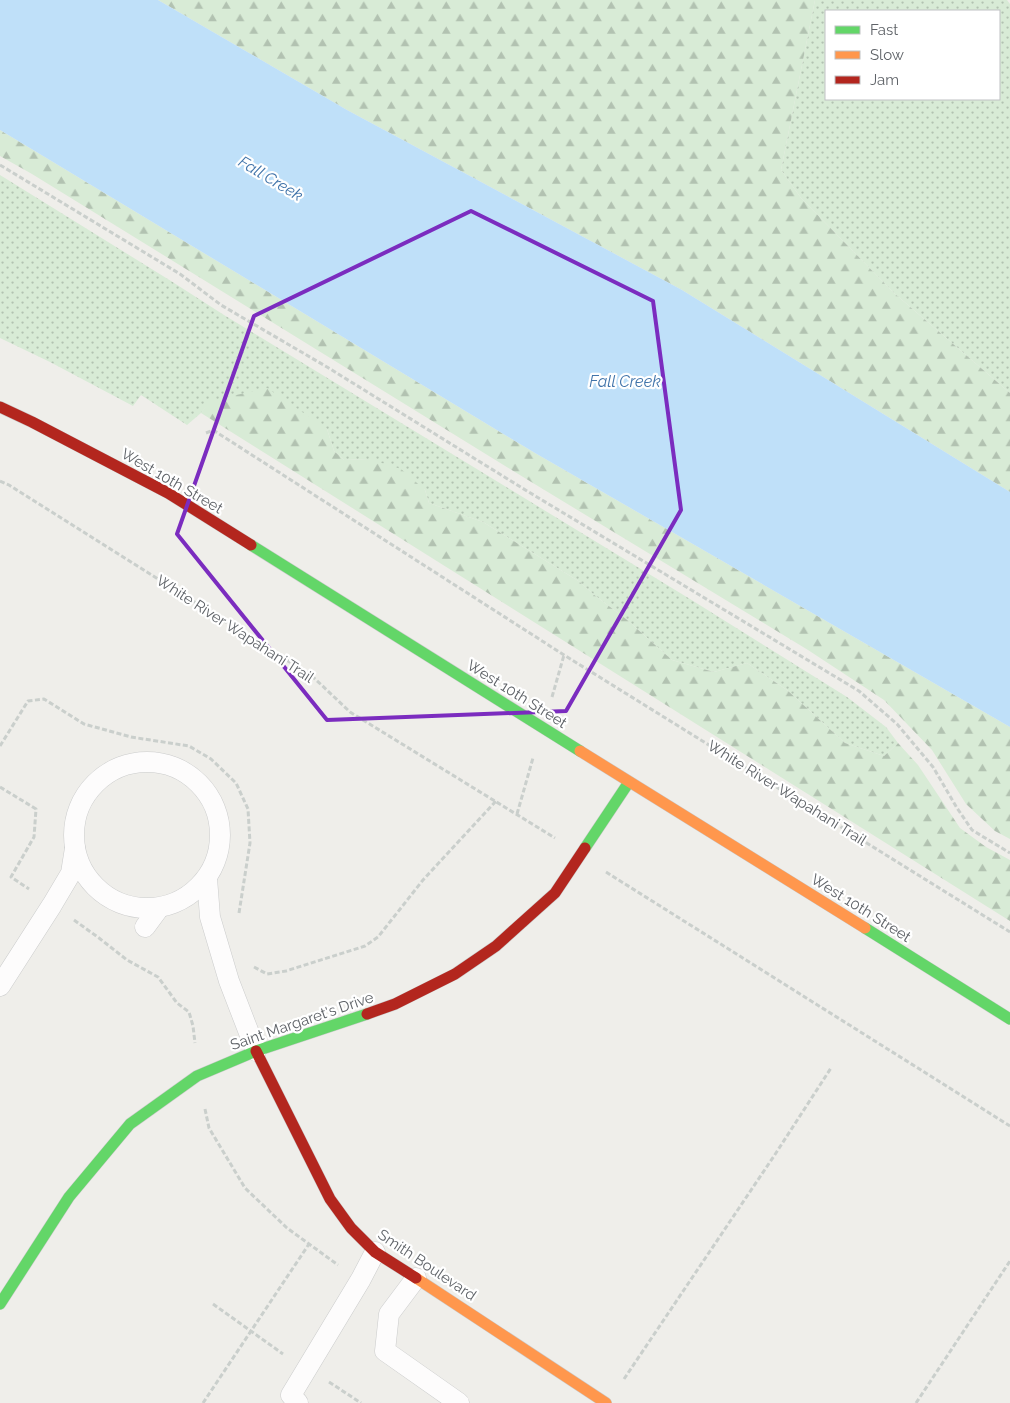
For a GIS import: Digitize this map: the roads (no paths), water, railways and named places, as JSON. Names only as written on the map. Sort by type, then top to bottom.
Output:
[{"type":"street","name":"West 10th Street","points":[[0,407],[168,493],[1010,1019]]},
{"type":"street","name":"Saint Margaret's Drive","points":[[0,1304],[69,1197],[130,1124],[197,1076],[256,1051],[394,1004],[455,974],[496,946],[555,892],[629,782]]},
{"type":"street","name":"Smith Boulevard","points":[[256,1051],[330,1200],[350,1228],[375,1252],[606,1403]]},
{"type":"lane","points":[[0,986],[52,905],[70,873],[75,846],[75,826],[80,808],[89,791],[107,774],[131,764],[156,763],[180,770],[200,785],[214,806],[220,830],[218,855],[207,878],[194,892],[178,902],[159,908],[129,905],[114,900],[95,887],[82,868],[75,846]]},
{"type":"lane","points":[[207,878],[210,917],[229,981],[256,1051]]},
{"type":"lane","points":[[145,928],[159,908]]},
{"type":"lane","points":[[291,1400],[375,1252]]},
{"type":"lane","points":[[416,1278],[389,1314],[385,1351],[459,1403]]},
{"type":"water","name":"Fall Creek","points":[[0,0],[158,0],[347,110],[682,290],[1010,492],[1010,727],[535,453],[0,130]]}]
